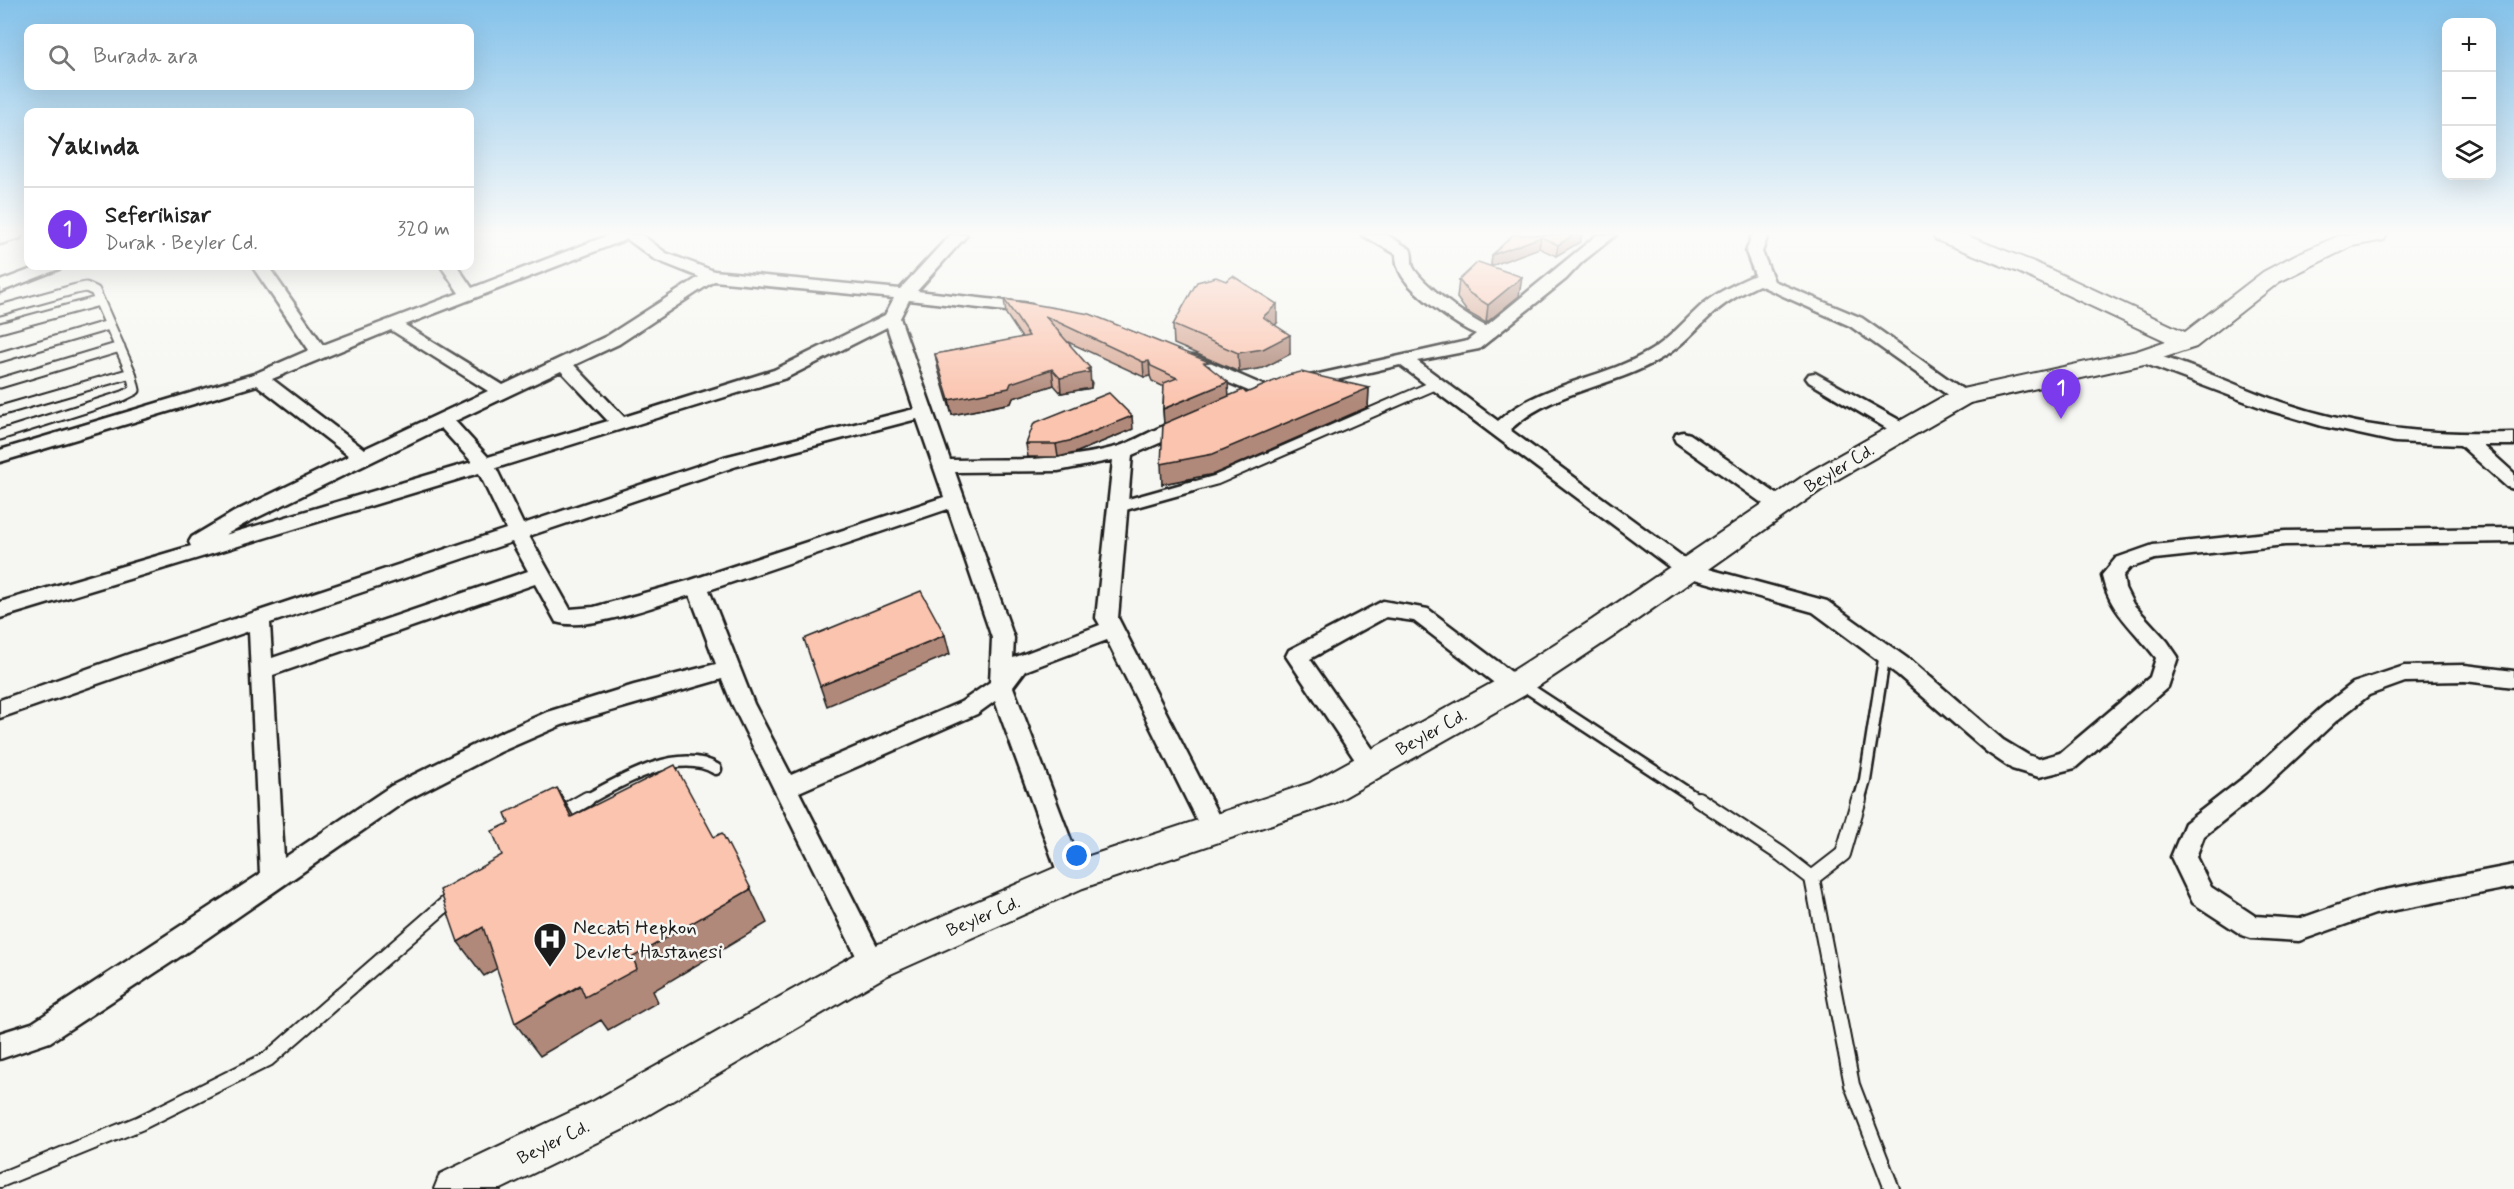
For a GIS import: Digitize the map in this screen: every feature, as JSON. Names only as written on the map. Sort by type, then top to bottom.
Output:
[{"type":"street","points":[[277,290],[319,352]]},
{"type":"street","points":[[466,290],[469,295]]},
{"type":"street","points":[[0,456],[260,378],[319,352],[481,290]]},
{"type":"street","points":[[176,558],[204,538],[241,517],[613,340],[689,290]]},
{"type":"street","points":[[863,290],[1051,313]]},
{"type":"street","points":[[0,610],[672,410],[780,374],[892,318],[908,290]]},
{"type":"street","points":[[1426,290],[1468,325],[1488,333]]},
{"type":"street","points":[[1241,401],[1263,392],[1403,358],[1473,345],[1542,290]]},
{"type":"street","points":[[1499,430],[1506,422],[1529,407],[1651,358],[1676,342],[1710,307],[1733,290]]},
{"type":"street","points":[[1782,290],[1856,322],[1962,396]]},
{"type":"street","points":[[2076,290],[2187,342]]},
{"type":"street","name":"Beyler Cd.","points":[[455,1189],[609,1115],[873,964],[1072,878],[1322,793],[1516,684],[1821,477],[1962,396],[2144,357],[2187,342],[2254,290]]},
{"type":"street","points":[[892,318],[953,501],[1003,638],[1001,686],[1072,878]]},
{"type":"street","points":[[392,324],[502,392]]},
{"type":"street","points":[[1175,354],[1263,392]]},
{"type":"street","points":[[2144,357],[2308,416],[2357,430],[2443,441],[2514,438]]},
{"type":"street","points":[[1403,358],[1686,570],[1820,606],[1906,669],[1995,746],[2019,762],[2039,768],[2067,761],[2160,681],[2168,657],[2155,640],[2132,620],[2114,592],[2112,575],[2123,563],[2153,552],[2285,538],[2514,535]]},
{"type":"street","points":[[563,363],[621,424]]},
{"type":"street","points":[[260,378],[362,458]]},
{"type":"street","points":[[1815,378],[1903,430]]},
{"type":"street","points":[[0,709],[731,461],[924,412]]},
{"type":"street","points":[[443,419],[485,465],[517,532],[564,617],[594,615],[697,586],[953,501]]},
{"type":"street","points":[[942,466],[1058,465],[1124,452],[1198,419]]},
{"type":"street","points":[[1683,438],[1780,506]]},
{"type":"street","points":[[2465,440],[2514,483]]},
{"type":"street","points":[[1124,452],[1107,618],[1214,830]]},
{"type":"street","points":[[262,670],[540,575]]},
{"type":"street","points":[[697,586],[743,704],[873,964]]},
{"type":"street","points":[[1371,765],[1297,656],[1383,609],[1419,614],[1516,684]]},
{"type":"street","points":[[259,620],[273,879]]},
{"type":"street","points":[[785,788],[969,708],[1001,686],[1017,665],[1113,629]]},
{"type":"street","points":[[0,1046],[40,1033],[181,942],[399,793],[492,746],[555,718],[634,694],[730,669]]},
{"type":"street","points":[[2514,680],[2465,673],[2404,674],[2361,689],[2328,715],[2256,782],[2194,830],[2183,857],[2202,895],[2251,927],[2300,930],[2375,903],[2514,876]]},
{"type":"lane","points":[[0,310],[74,290]]},
{"type":"lane","points":[[0,435],[130,394],[135,390],[131,373],[94,290]]},
{"type":"lane","points":[[0,328],[99,301]]},
{"type":"lane","points":[[0,357],[109,325]]},
{"type":"lane","points":[[0,383],[120,347]]},
{"type":"lane","points":[[0,411],[131,373]]},
{"type":"lane","points":[[1118,507],[1216,480],[1437,384]]},
{"type":"lane","points":[[1812,878],[1844,854],[1865,780],[1885,653]]},
{"type":"lane","points":[[1516,684],[1774,849],[1812,878],[1852,1085],[1892,1189]]},
{"type":"lane","points":[[544,824],[645,771],[678,760],[699,761],[716,769]]},
{"type":"lane","points":[[0,1179],[140,1123],[268,1059],[464,889]]},
{"type":"building","points":[[1192,290],[1256,290],[1277,304],[1263,317],[1290,335],[1263,349],[1238,353],[1173,325]]},
{"type":"building","points":[[1467,290],[1506,290],[1488,305]]},
{"type":"building","points":[[1004,299],[1090,314],[1209,362],[1204,363],[1228,382],[1163,409],[1164,383],[1177,378],[1151,366],[1149,361],[1143,362],[1045,316],[1090,368],[1087,369],[1090,372],[1060,378],[1052,369],[1011,383],[1009,388],[949,400],[935,354],[1029,336]]},
{"type":"building","points":[[1301,372],[1369,388],[1213,454],[1161,464],[1163,424],[1243,390],[1246,393],[1288,375]]},
{"type":"building","points":[[1109,393],[1132,416],[1073,440],[1056,444],[1026,444],[1034,423]]},
{"type":"building","points":[[921,591],[945,635],[820,686],[804,639]]},
{"type":"building","points":[[675,765],[714,837],[722,833],[751,889],[633,957],[637,969],[585,997],[580,985],[515,1023],[483,927],[458,942],[440,890],[502,855],[492,831],[509,823],[505,813],[557,788],[571,817]]},
{"type":"place","name":"Seferihisar","points":[[2061,419]]},
{"type":"place","name":"Necati Hepkon Devlet Hastanesi","points":[[550,968]]}]
